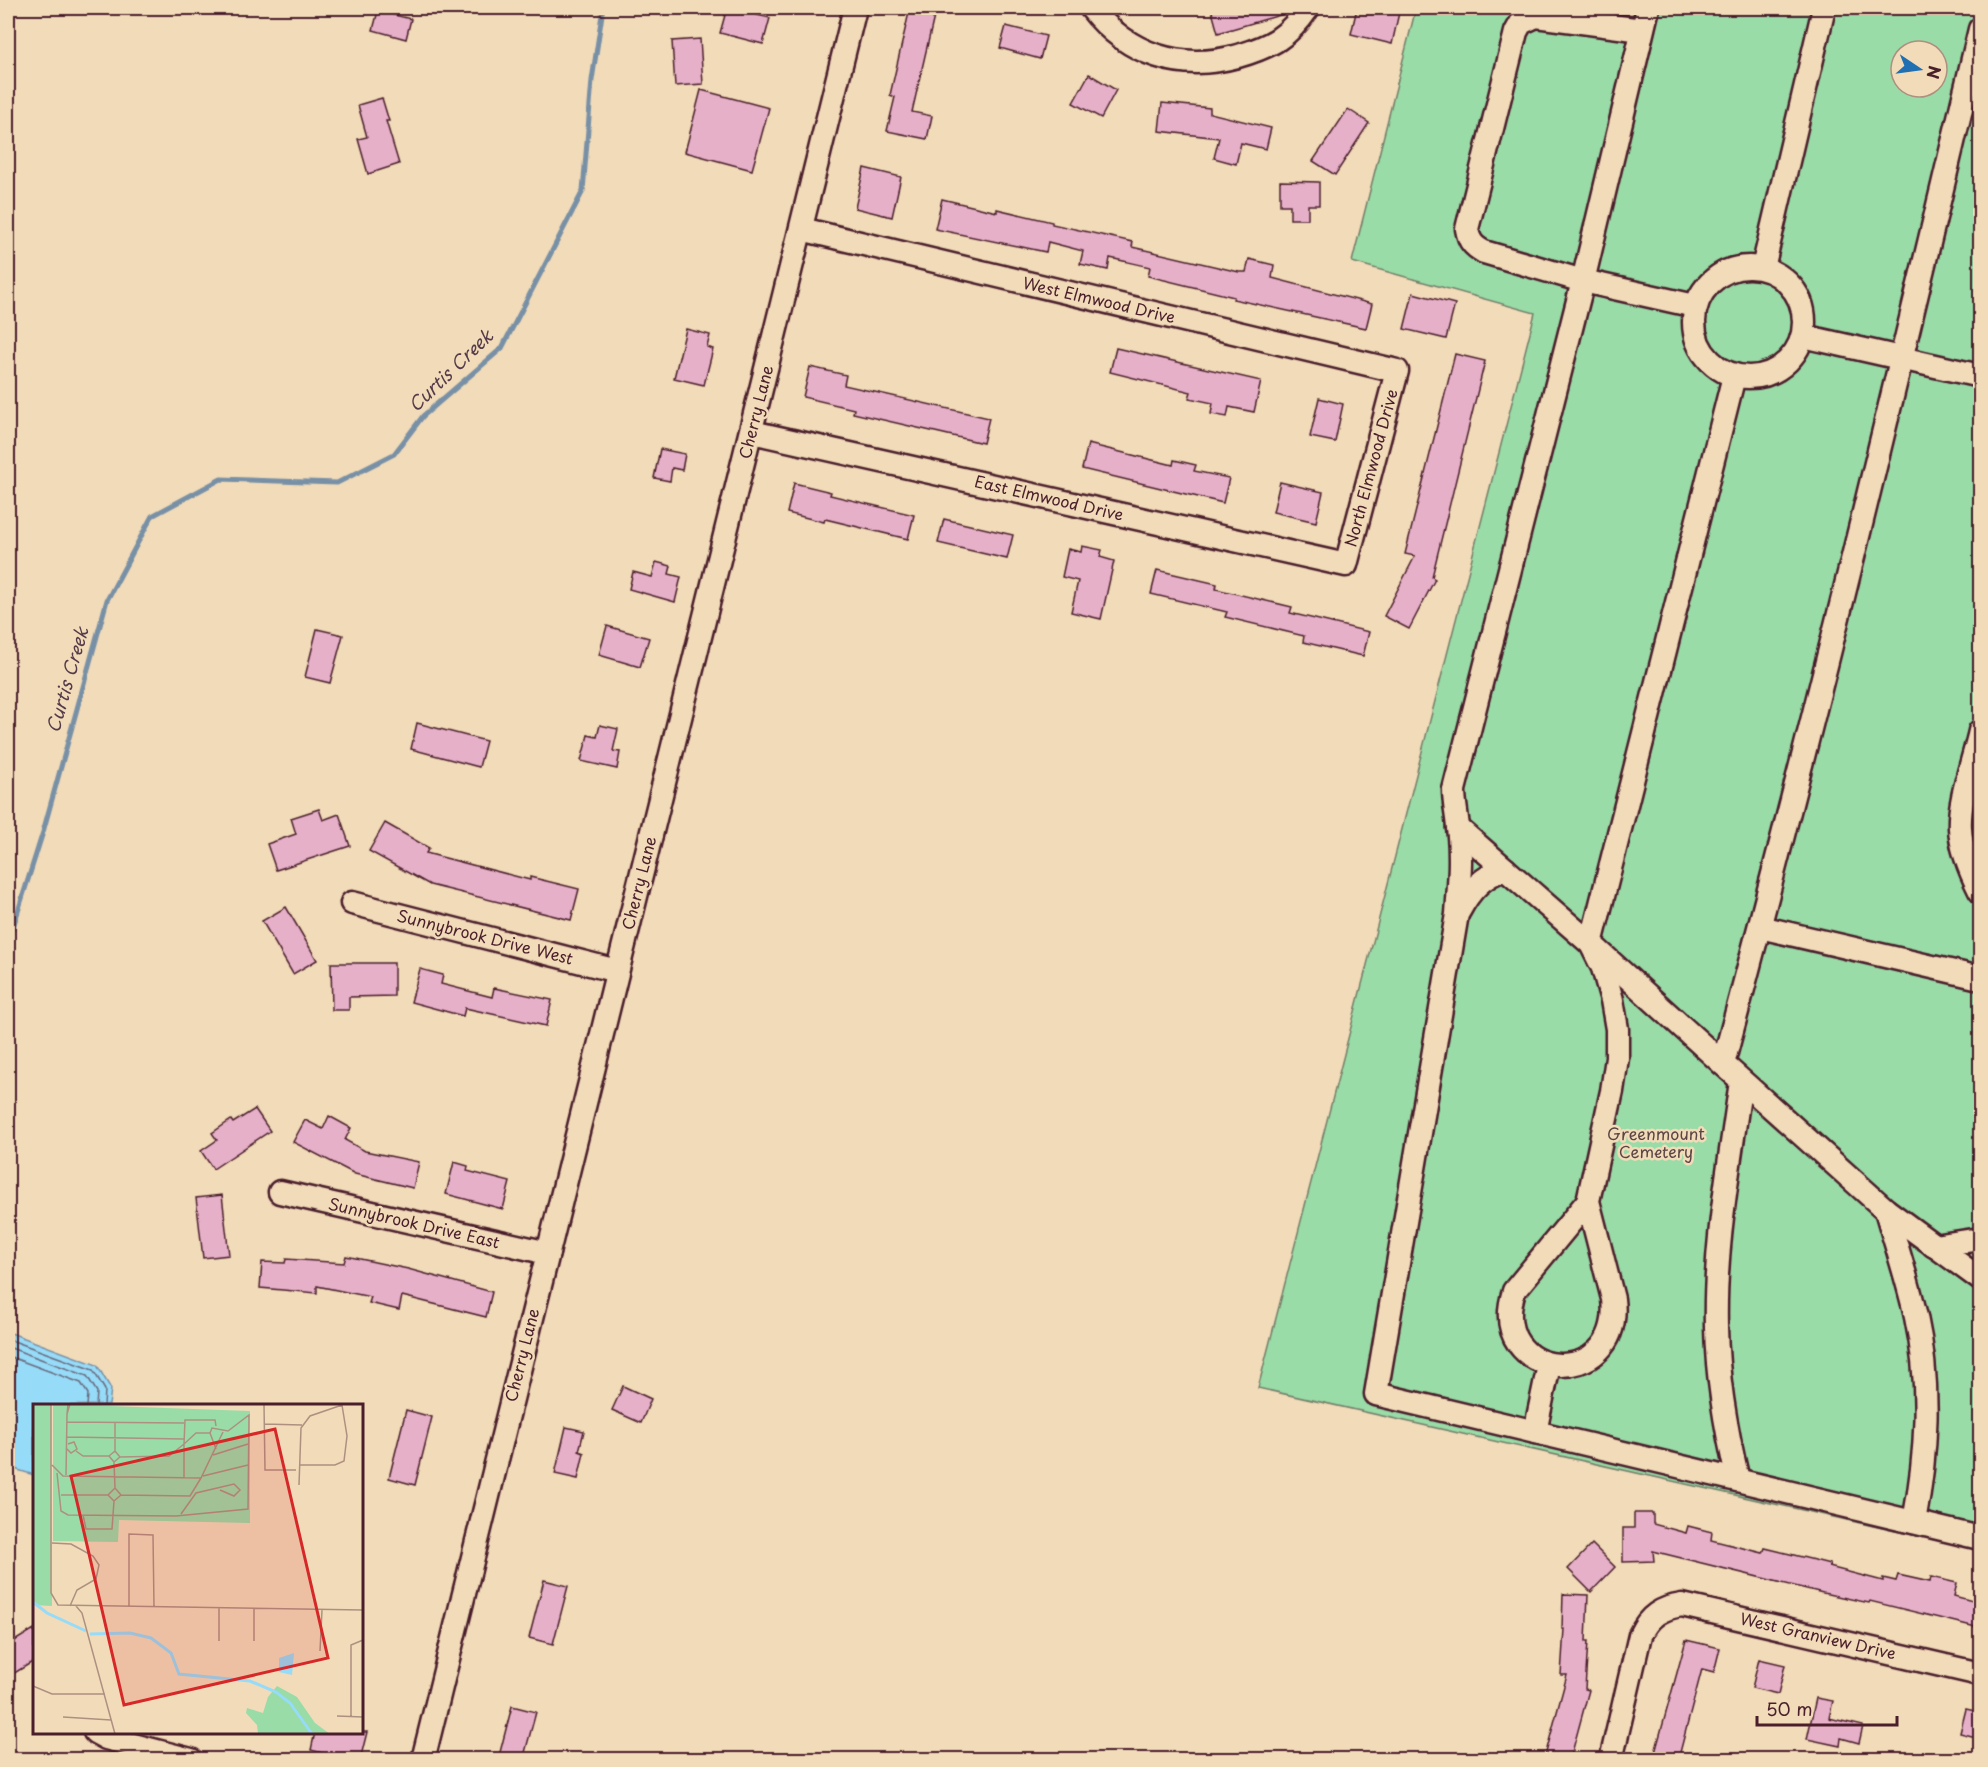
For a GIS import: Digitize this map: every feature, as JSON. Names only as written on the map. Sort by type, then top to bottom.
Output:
[{"type":"street","name":"Cherry Lane","points":[[423,1760],[855,8]]},
{"type":"street","points":[[1091,8],[1122,38],[1138,47],[1168,59],[1200,63],[1217,62],[1276,42],[1288,32],[1308,8]]},
{"type":"street","points":[[1648,8],[1583,281],[1454,790],[1460,884],[1457,915],[1376,1394],[1980,1538]]},
{"type":"street","points":[[1762,268],[1824,8]]},
{"type":"street","points":[[1642,30],[1536,16],[1521,23],[1516,32],[1467,229],[1469,239],[1475,248],[1484,252],[1583,281],[1695,306]]},
{"type":"street","points":[[1723,1064],[1760,927],[1902,357],[1980,29]]},
{"type":"street","name":"West Elmwood Drive","points":[[801,229],[1397,371]]},
{"type":"street","points":[[1741,267],[1762,268],[1776,274],[1789,284],[1798,296],[1803,311],[1803,336],[1791,358],[1779,369],[1759,377],[1734,376],[1721,371],[1701,351],[1694,335],[1695,306],[1701,293],[1726,271],[1741,267]]},
{"type":"street","points":[[1803,336],[1980,376]]},
{"type":"street","name":"North Elmwood Drive","points":[[1346,565],[1397,371]]},
{"type":"street","points":[[1588,1201],[1514,1291],[1509,1306],[1509,1321],[1513,1336],[1521,1348],[1533,1359],[1549,1365],[1572,1365],[1594,1355],[1605,1344],[1612,1329],[1615,1314],[1588,1201],[1612,1091],[1617,1058],[1617,1029],[1603,969],[1591,944],[1734,376]]},
{"type":"street","name":"East Elmwood Drive","points":[[752,432],[1346,565]]},
{"type":"street","points":[[1980,731],[1965,791],[1960,828],[1980,891]]},
{"type":"street","points":[[1458,828],[1591,944],[1886,1210],[1980,1279]]},
{"type":"street","points":[[1457,915],[1466,897],[1477,885],[1490,874],[1505,869]]},
{"type":"street","name":"Sunnybrook Drive West","points":[[352,903],[617,971]]},
{"type":"street","points":[[1760,927],[1980,978]]},
{"type":"street","points":[[1738,1480],[1727,1433],[1719,1380],[1716,1326],[1717,1272],[1741,1081]]},
{"type":"street","name":"Sunnybrook Drive East","points":[[280,1192],[548,1253]]},
{"type":"street","points":[[1886,1210],[1916,1317],[1924,1366],[1926,1436],[1914,1522]]},
{"type":"street","points":[[1934,1246],[1980,1239]]},
{"type":"street","points":[[1535,1432],[1549,1365]]},
{"type":"street","name":"West Granview Drive","points":[[1611,1760],[1640,1635],[1646,1623],[1656,1613],[1670,1607],[1682,1605],[1980,1674]]},
{"type":"street","points":[[99,1734],[106,1738],[190,1760]]},
{"type":"green space","name":"Greenmount Cemetery","points":[[1416,8],[1980,8],[1980,1550],[1258,1388],[1535,313],[1352,262]]},
{"type":"water","points":[[8,1332],[97,1365],[111,1389],[109,1404],[33,1404],[33,1475],[8,1467]]},
{"type":"building","points":[[727,8],[770,18],[763,44],[720,33]]},
{"type":"building","points":[[910,8],[936,8],[912,112],[932,116],[927,139],[887,131],[895,97],[890,95]]},
{"type":"building","points":[[1211,8],[1291,8],[1287,13],[1218,33]]},
{"type":"building","points":[[1357,8],[1400,8],[1392,44],[1351,34]]},
{"type":"building","points":[[378,11],[411,19],[406,39],[373,30]]},
{"type":"building","points":[[1006,26],[1046,36],[1040,59],[1000,48]]},
{"type":"building","points":[[700,39],[703,84],[675,86],[672,41]]},
{"type":"building","points":[[1089,74],[1116,90],[1101,118],[1073,103]]},
{"type":"building","points":[[701,90],[769,108],[752,170],[685,152]]},
{"type":"building","points":[[382,98],[389,121],[386,121],[399,164],[368,174],[358,139],[367,137],[358,105]]},
{"type":"building","points":[[1162,103],[1210,108],[1210,113],[1271,128],[1266,149],[1241,143],[1236,164],[1214,158],[1219,138],[1159,131]]},
{"type":"building","points":[[1348,109],[1369,123],[1335,175],[1313,161]]},
{"type":"building","points":[[864,168],[901,177],[892,217],[855,208]]},
{"type":"building","points":[[1280,181],[1319,182],[1319,205],[1308,205],[1308,219],[1290,219],[1290,205],[1280,205]]},
{"type":"building","points":[[942,199],[1052,222],[1052,224],[1133,242],[1132,247],[1239,272],[1246,272],[1249,259],[1274,265],[1272,278],[1372,304],[1366,328],[1233,299],[1234,297],[1148,276],[1150,267],[1110,258],[1108,270],[1080,264],[1083,251],[1048,242],[1046,252],[935,229]]},
{"type":"building","points":[[1413,293],[1455,304],[1446,339],[1404,329]]},
{"type":"building","points":[[686,329],[710,335],[707,347],[713,349],[704,385],[674,378]]},
{"type":"building","points":[[1116,348],[1261,381],[1254,412],[1229,407],[1227,417],[1211,414],[1213,403],[1189,398],[1191,392],[1110,372]]},
{"type":"building","points":[[1455,354],[1485,361],[1432,577],[1435,579],[1409,629],[1384,616],[1415,556],[1405,554]]},
{"type":"building","points":[[810,367],[846,375],[844,385],[989,418],[983,443],[853,413],[854,409],[803,397]]},
{"type":"building","points":[[1319,398],[1343,404],[1335,442],[1310,437]]},
{"type":"building","points":[[1088,444],[1173,465],[1174,460],[1196,465],[1194,471],[1229,478],[1223,503],[1082,469]]},
{"type":"building","points":[[660,449],[685,454],[682,470],[672,468],[670,481],[654,478]]},
{"type":"building","points":[[1280,482],[1323,492],[1316,522],[1273,512]]},
{"type":"building","points":[[794,483],[831,492],[830,495],[914,515],[908,539],[825,519],[824,522],[787,513]]},
{"type":"building","points":[[944,519],[1013,535],[1007,559],[938,543]]},
{"type":"building","points":[[1082,546],[1102,550],[1100,557],[1114,561],[1101,619],[1071,612],[1078,581],[1062,577],[1068,549],[1081,552]]},
{"type":"building","points":[[656,562],[671,566],[669,574],[681,577],[675,602],[629,589],[633,572],[652,577]]},
{"type":"building","points":[[1157,570],[1217,584],[1216,589],[1292,607],[1290,613],[1369,632],[1363,656],[1303,642],[1304,636],[1225,617],[1227,612],[1151,594]]},
{"type":"building","points":[[607,626],[649,638],[640,667],[599,655]]},
{"type":"building","points":[[317,629],[343,635],[330,683],[305,677]]},
{"type":"building","points":[[417,723],[486,741],[479,767],[411,749]]},
{"type":"building","points":[[600,725],[618,729],[613,751],[620,752],[617,769],[581,761],[588,735],[597,737]]},
{"type":"building","points":[[319,809],[323,820],[339,814],[350,846],[276,870],[267,844],[296,834],[291,818]]},
{"type":"building","points":[[385,823],[429,848],[426,853],[530,880],[530,877],[579,889],[571,920],[430,885],[369,851]]},
{"type":"building","points":[[286,907],[317,960],[293,974],[262,921]]},
{"type":"building","points":[[331,963],[394,963],[394,996],[349,997],[349,1010],[332,1010]]},
{"type":"building","points":[[420,969],[443,975],[441,984],[492,997],[494,988],[552,1000],[546,1026],[465,1008],[463,1016],[411,1002]]},
{"type":"building","points":[[255,1109],[270,1131],[213,1169],[201,1151],[217,1140],[212,1133],[231,1120],[233,1123]]},
{"type":"building","points":[[329,1116],[351,1128],[345,1140],[365,1151],[419,1162],[413,1188],[355,1174],[293,1142],[305,1120],[323,1129]]},
{"type":"building","points":[[454,1162],[468,1166],[467,1171],[510,1182],[503,1209],[446,1194]]},
{"type":"building","points":[[222,1195],[229,1255],[203,1258],[196,1198]]},
{"type":"building","points":[[346,1256],[408,1269],[492,1292],[486,1317],[402,1296],[399,1310],[369,1303],[371,1297],[317,1286],[317,1293],[260,1288],[262,1262],[285,1263],[286,1259],[344,1263]]},
{"type":"building","points":[[623,1386],[651,1399],[641,1423],[612,1410]]},
{"type":"building","points":[[406,1410],[432,1417],[415,1485],[389,1478]]},
{"type":"building","points":[[566,1427],[584,1431],[579,1451],[584,1453],[578,1479],[555,1474]]},
{"type":"building","points":[[1634,1513],[1653,1513],[1653,1524],[1686,1533],[1688,1526],[1712,1532],[1711,1540],[1763,1553],[1765,1548],[1830,1564],[1829,1567],[1883,1581],[1883,1578],[1896,1581],[1898,1575],[1930,1582],[1931,1577],[1957,1583],[1954,1596],[1980,1603],[1980,1628],[1870,1601],[1869,1603],[1823,1593],[1653,1551],[1654,1561],[1623,1562],[1623,1528],[1634,1528]]},
{"type":"building","points":[[1592,1544],[1615,1567],[1591,1592],[1568,1569]]},
{"type":"building","points":[[544,1580],[568,1586],[553,1644],[529,1638]]},
{"type":"building","points":[[1563,1594],[1588,1595],[1585,1689],[1589,1690],[1570,1760],[1544,1760],[1567,1675],[1561,1675],[1564,1629],[1562,1629]]},
{"type":"building","points":[[33,1630],[33,1662],[8,1677],[8,1645]]},
{"type":"building","points":[[1686,1640],[1720,1648],[1714,1672],[1702,1669],[1678,1760],[1653,1760]]},
{"type":"building","points":[[1759,1659],[1785,1665],[1778,1694],[1752,1688]]},
{"type":"building","points":[[1816,1698],[1833,1701],[1829,1718],[1863,1726],[1859,1743],[1841,1738],[1840,1746],[1807,1739]]},
{"type":"building","points":[[512,1706],[536,1712],[523,1760],[498,1760]]},
{"type":"building","points":[[1966,1709],[1980,1712],[1980,1738],[1960,1733]]},
{"type":"building","points":[[367,1732],[360,1760],[349,1760],[311,1750],[315,1734],[363,1734]]},
{"type":"waterway","name":"Curtis Creek","points":[[8,943],[43,832],[107,600],[152,516],[221,479],[337,483],[394,454],[423,416],[502,348],[583,191],[592,80],[603,8]]}]
